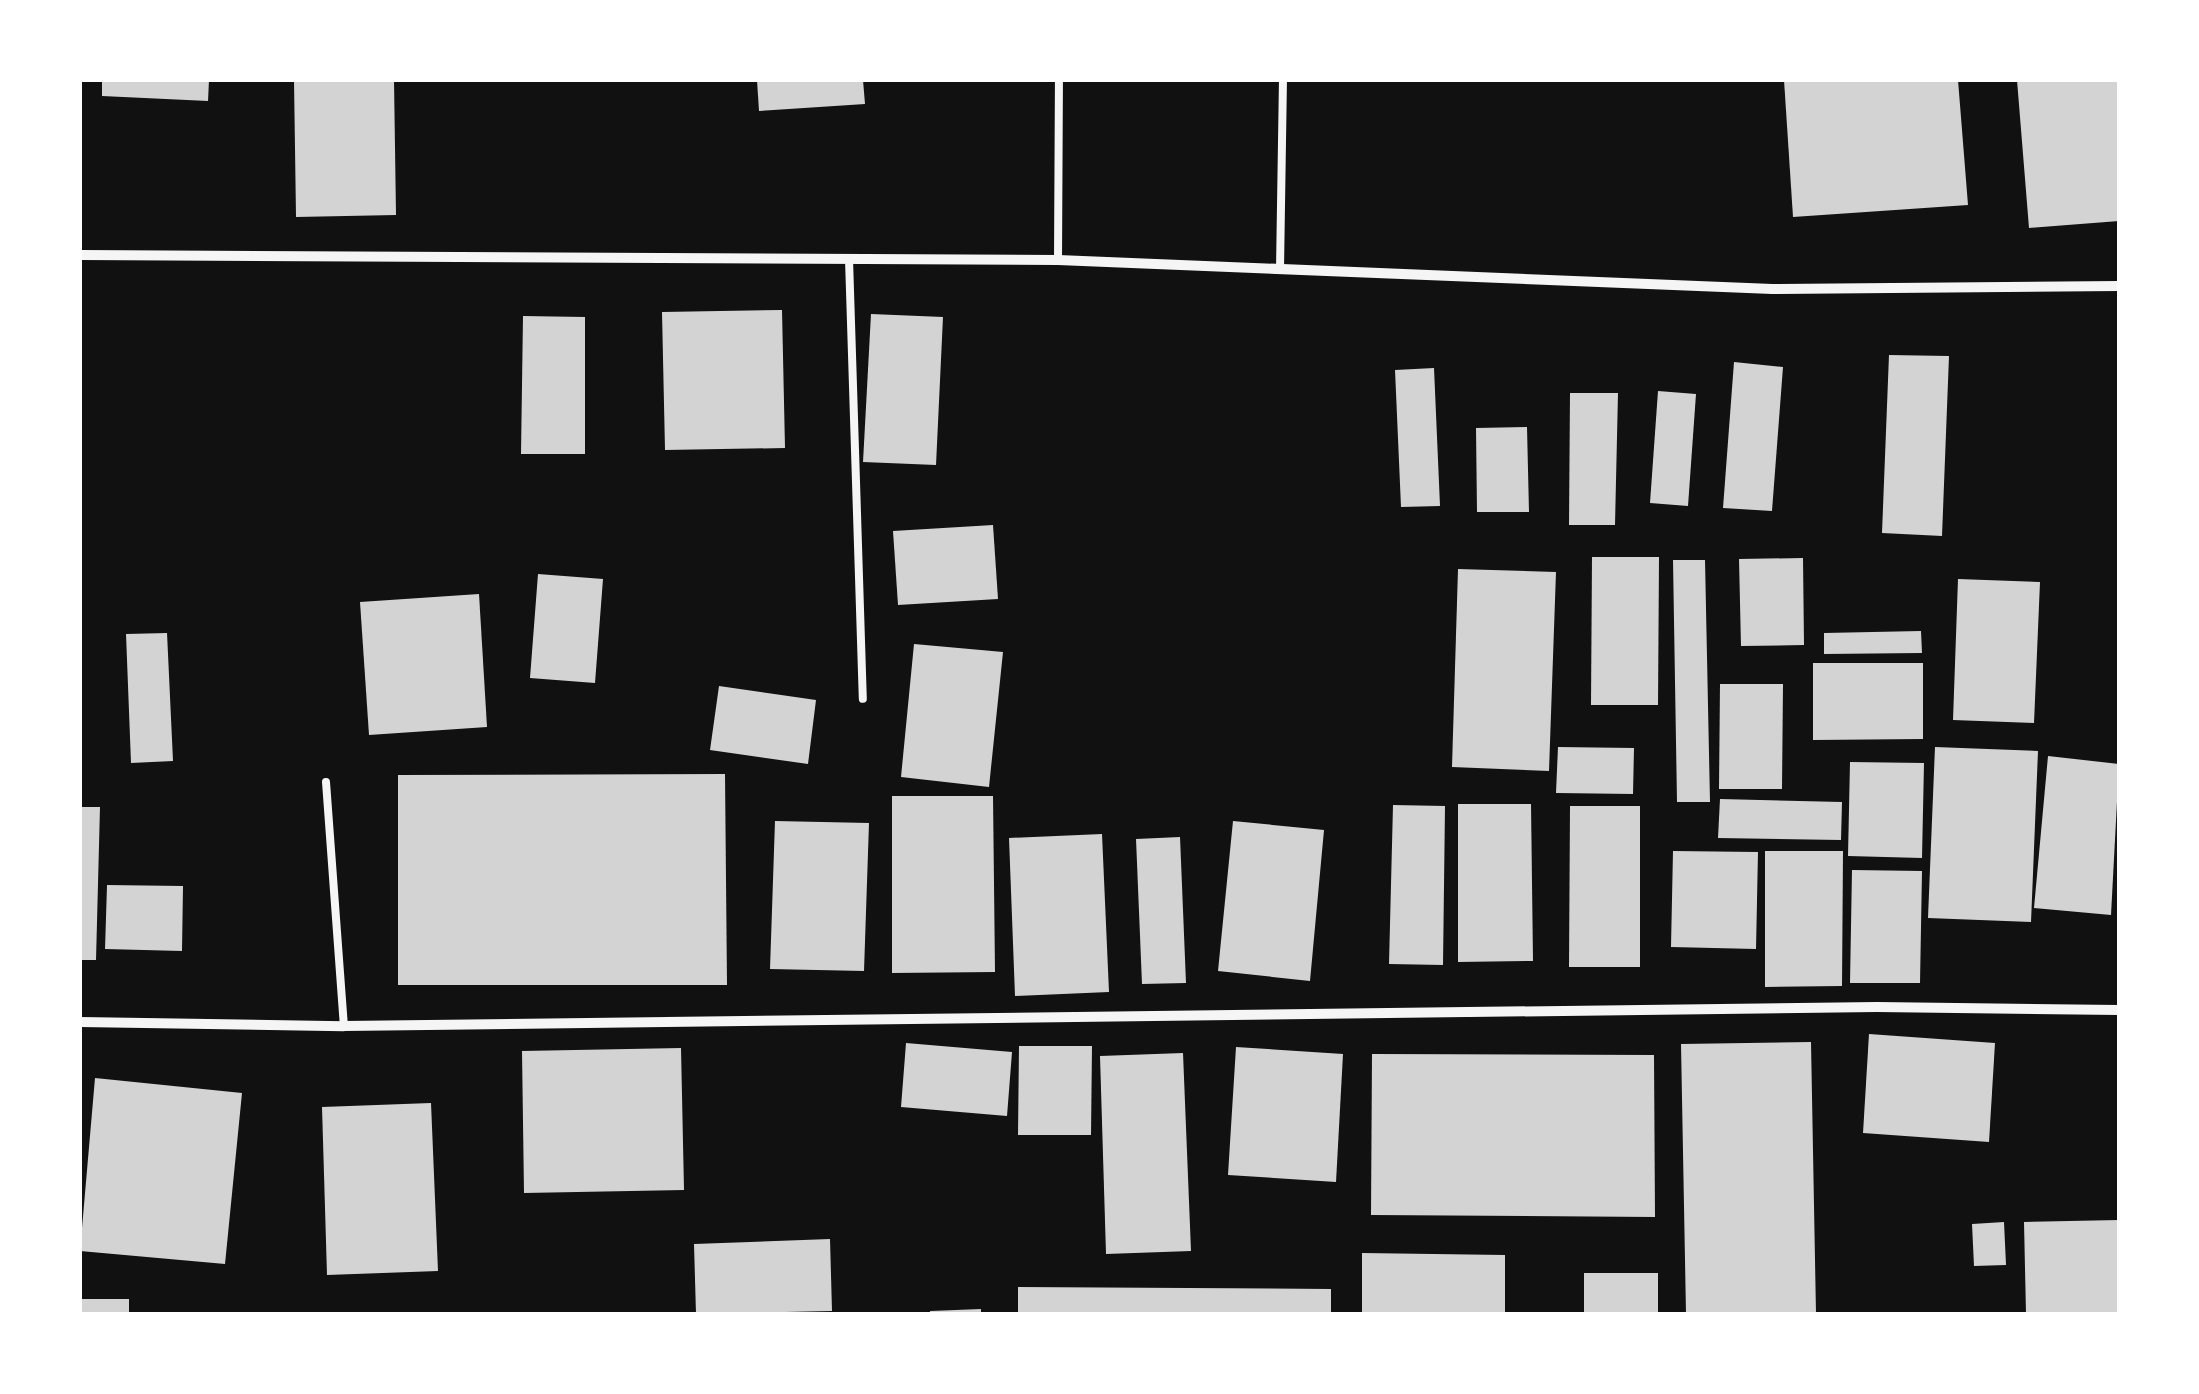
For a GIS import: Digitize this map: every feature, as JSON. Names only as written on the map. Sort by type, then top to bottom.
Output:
[{"type":"street","points":[[80,255],[1058,260],[1772,289],[2119,286]]},
{"type":"street","points":[[80,1022],[344,1026],[1877,1007],[2119,1010]]},
{"type":"lane","points":[[1058,260],[1059,80]]},
{"type":"lane","points":[[1280,269],[1283,80]]},
{"type":"lane","points":[[849,259],[863,699]]},
{"type":"lane","points":[[326,782],[344,1026]]},
{"type":"building","points":[[102,80],[209,80],[208,101],[102,96]]},
{"type":"building","points":[[294,80],[394,80],[396,215],[296,217]]},
{"type":"building","points":[[757,80],[863,80],[865,104],[759,111]]},
{"type":"building","points":[[1784,80],[1958,80],[1968,205],[1793,217]]},
{"type":"building","points":[[2017,80],[2119,80],[2119,221],[2029,228]]},
{"type":"building","points":[[782,310],[785,448],[665,450],[662,312]]},
{"type":"building","points":[[871,314],[943,317],[936,465],[863,462]]},
{"type":"building","points":[[523,316],[585,317],[585,454],[521,454]]},
{"type":"building","points":[[1889,355],[1949,356],[1942,536],[1882,533]]},
{"type":"building","points":[[1734,362],[1783,367],[1772,511],[1723,508]]},
{"type":"building","points":[[1434,368],[1440,506],[1401,507],[1395,370]]},
{"type":"building","points":[[1658,391],[1696,394],[1688,506],[1650,503]]},
{"type":"building","points":[[1570,393],[1618,393],[1615,525],[1569,525]]},
{"type":"building","points":[[1527,427],[1529,512],[1477,512],[1476,428]]},
{"type":"building","points":[[993,525],[998,599],[898,605],[893,531]]},
{"type":"building","points":[[1592,557],[1659,557],[1658,705],[1591,705]]},
{"type":"building","points":[[1803,558],[1804,645],[1741,646],[1739,559]]},
{"type":"building","points":[[1673,560],[1705,560],[1710,802],[1677,802]]},
{"type":"building","points":[[1458,569],[1556,572],[1549,771],[1452,767]]},
{"type":"building","points":[[538,574],[603,579],[595,683],[530,678]]},
{"type":"building","points":[[1958,579],[2040,582],[2034,723],[1953,720]]},
{"type":"building","points":[[479,594],[487,727],[369,735],[360,602]]},
{"type":"building","points":[[1921,631],[1922,653],[1824,654],[1824,633]]},
{"type":"building","points":[[167,633],[173,761],[131,763],[126,634]]},
{"type":"building","points":[[914,644],[1003,652],[989,787],[901,777]]},
{"type":"building","points":[[1813,663],[1923,663],[1923,739],[1813,740]]},
{"type":"building","points":[[1720,684],[1783,684],[1782,789],[1719,789]]},
{"type":"building","points":[[719,686],[816,700],[808,764],[710,750]]},
{"type":"building","points":[[1558,747],[1634,748],[1633,794],[1556,793]]},
{"type":"building","points":[[1935,747],[2038,751],[2031,922],[1928,918]]},
{"type":"building","points":[[2048,756],[2119,764],[2111,915],[2034,908]]},
{"type":"building","points":[[1850,762],[1924,763],[1922,858],[1848,856]]},
{"type":"building","points":[[725,774],[727,985],[398,985],[398,775]]},
{"type":"building","points":[[892,796],[993,796],[995,972],[892,973]]},
{"type":"building","points":[[1720,799],[1842,802],[1841,840],[1718,838]]},
{"type":"building","points":[[1458,804],[1531,804],[1533,961],[1458,962]]},
{"type":"building","points":[[1393,805],[1445,806],[1443,965],[1389,964]]},
{"type":"building","points":[[1570,806],[1640,806],[1640,967],[1569,967]]},
{"type":"building","points":[[80,807],[100,807],[96,960],[80,960]]},
{"type":"building","points":[[775,821],[869,823],[864,971],[770,969]]},
{"type":"building","points":[[1233,821],[1324,830],[1310,981],[1218,971]]},
{"type":"building","points":[[1102,834],[1109,992],[1015,996],[1009,838]]},
{"type":"building","points":[[1180,837],[1186,983],[1142,984],[1136,839]]},
{"type":"building","points":[[1673,851],[1758,852],[1756,949],[1671,947]]},
{"type":"building","points":[[1765,851],[1843,851],[1842,986],[1765,987]]},
{"type":"building","points":[[1852,870],[1922,871],[1920,983],[1850,983]]},
{"type":"building","points":[[107,885],[183,886],[182,951],[105,949]]},
{"type":"building","points":[[1869,1034],[1995,1043],[1989,1142],[1863,1133]]},
{"type":"building","points":[[1811,1042],[1816,1314],[1686,1314],[1681,1044]]},
{"type":"building","points":[[906,1043],[1012,1052],[1007,1116],[901,1107]]},
{"type":"building","points":[[1019,1046],[1092,1046],[1091,1135],[1018,1135]]},
{"type":"building","points":[[1236,1047],[1343,1054],[1336,1182],[1228,1175]]},
{"type":"building","points":[[681,1048],[684,1190],[524,1193],[522,1051]]},
{"type":"building","points":[[1183,1053],[1191,1251],[1106,1254],[1100,1056]]},
{"type":"building","points":[[1372,1054],[1654,1055],[1655,1217],[1371,1215]]},
{"type":"building","points":[[95,1078],[242,1093],[225,1264],[80,1251]]},
{"type":"building","points":[[431,1103],[438,1271],[327,1275],[322,1107]]},
{"type":"building","points":[[2119,1220],[2119,1314],[2026,1314],[2024,1222]]},
{"type":"building","points":[[2004,1222],[2006,1265],[1974,1266],[1972,1224]]},
{"type":"building","points":[[830,1239],[832,1311],[696,1314],[694,1244]]},
{"type":"building","points":[[1362,1253],[1505,1255],[1505,1314],[1362,1314]]},
{"type":"building","points":[[1584,1273],[1658,1273],[1658,1314],[1584,1314]]},
{"type":"building","points":[[1018,1287],[1331,1289],[1331,1314],[1018,1314]]},
{"type":"building","points":[[80,1299],[129,1299],[129,1314],[80,1314]]},
{"type":"building","points":[[981,1309],[981,1314],[930,1314],[930,1311]]}]
